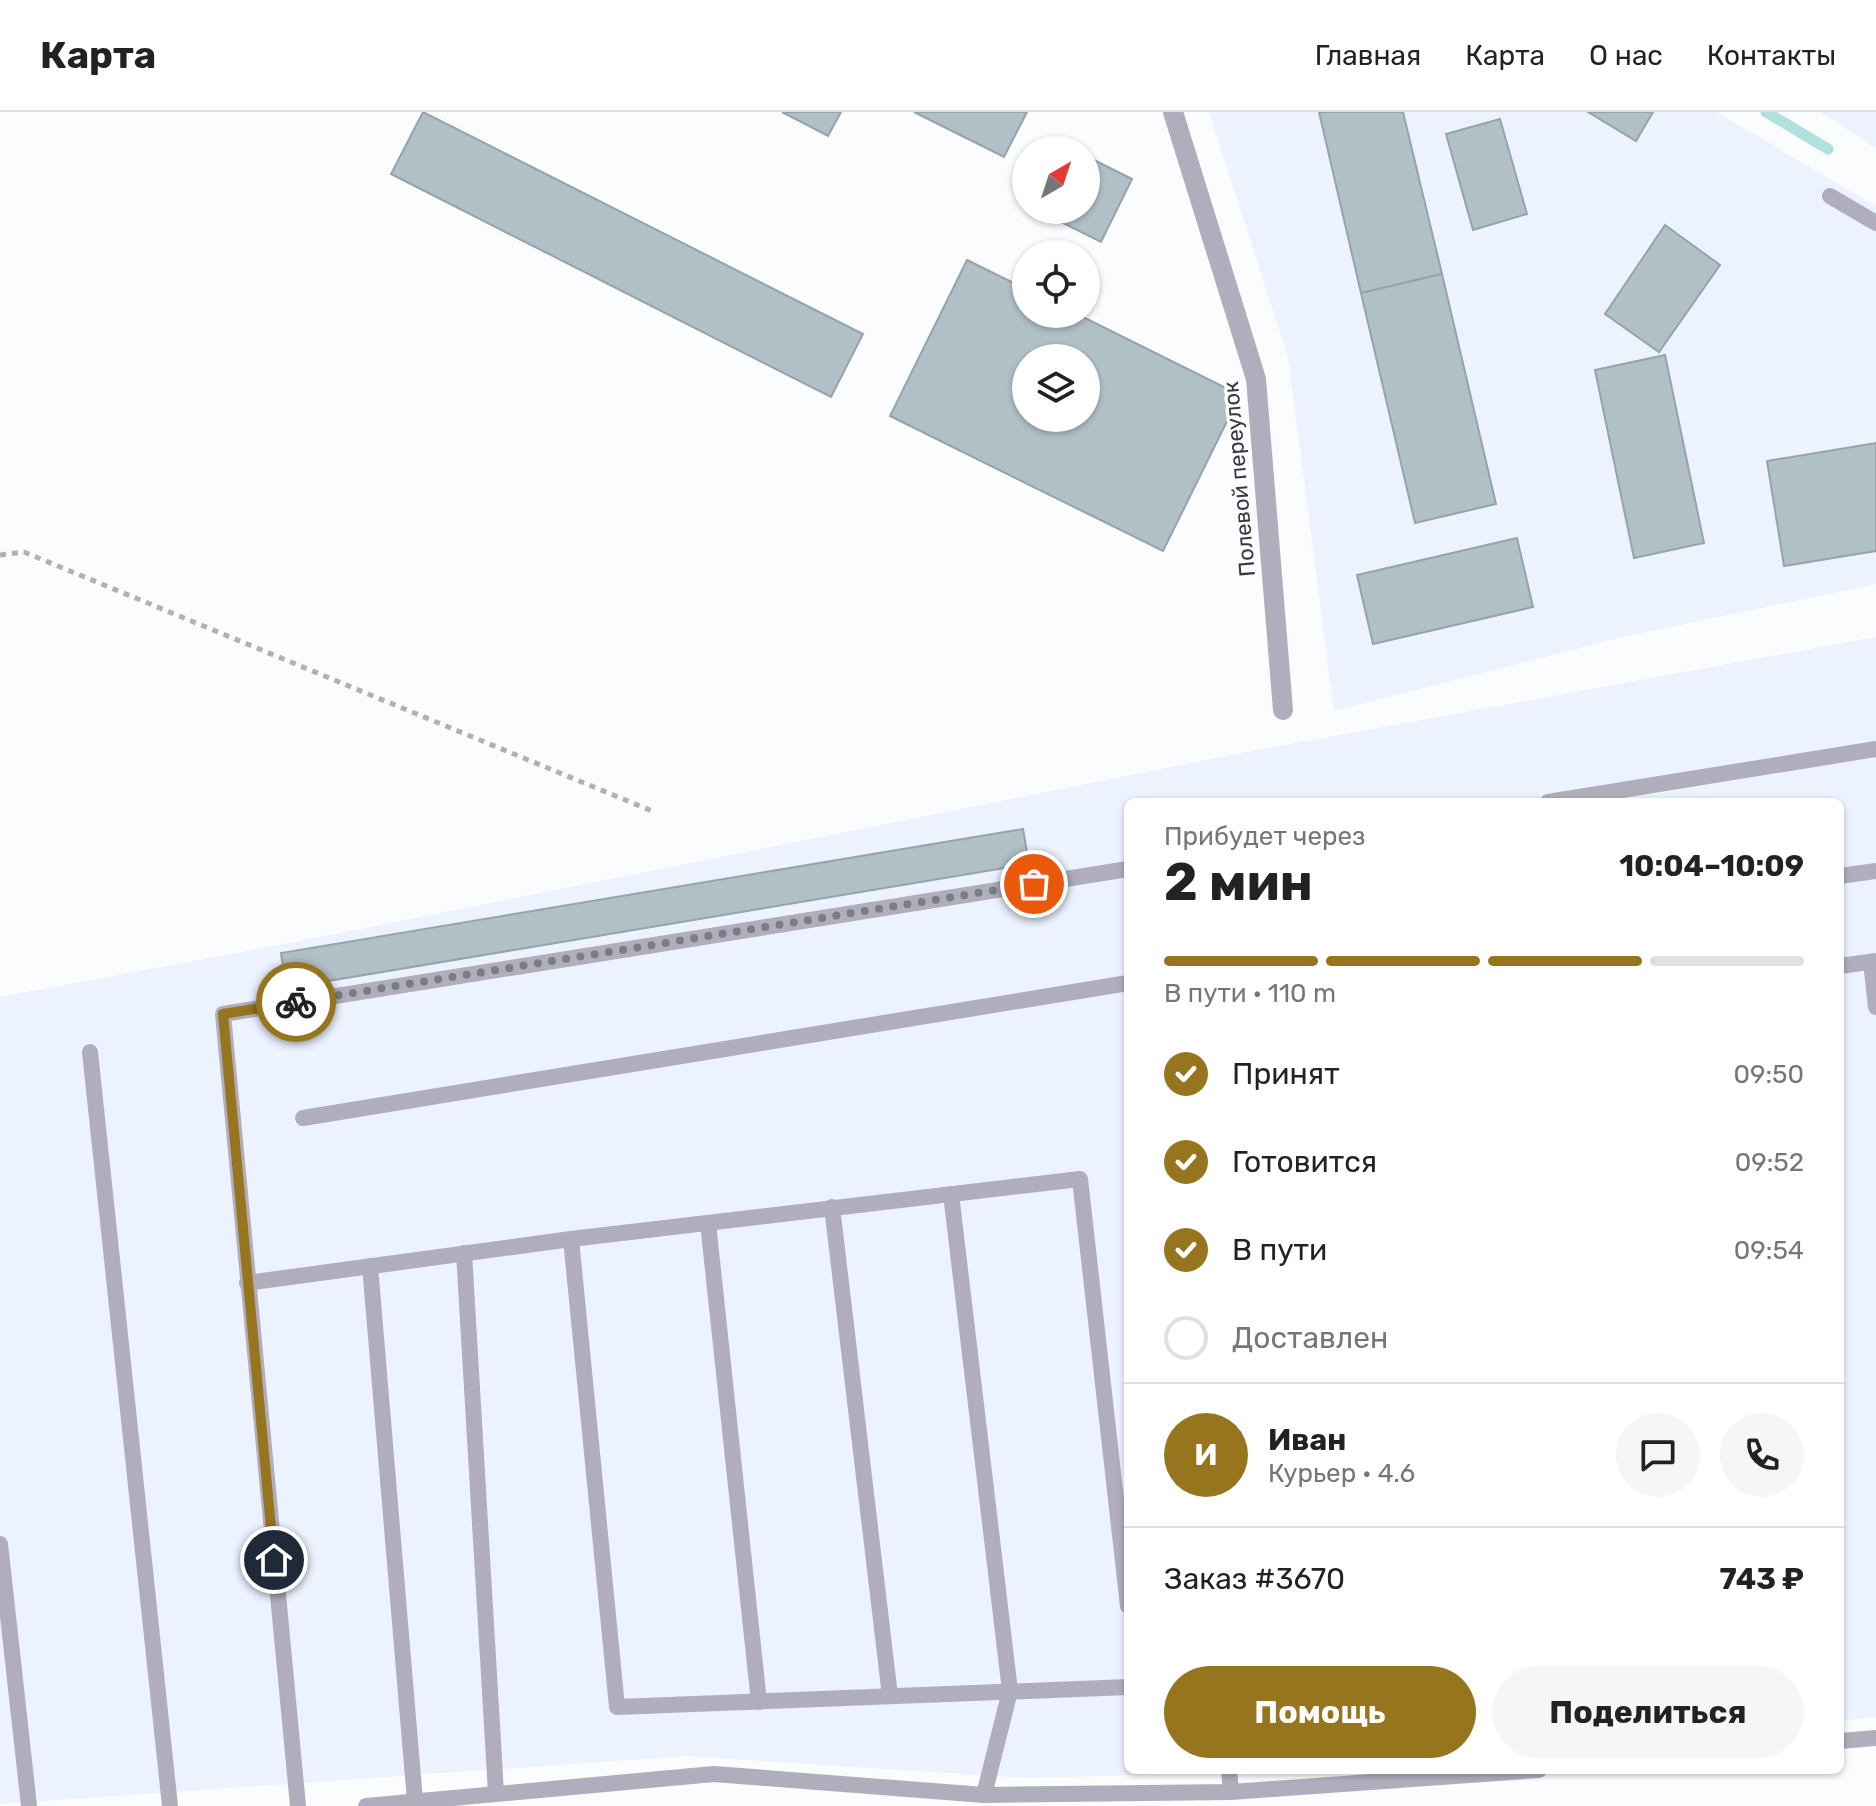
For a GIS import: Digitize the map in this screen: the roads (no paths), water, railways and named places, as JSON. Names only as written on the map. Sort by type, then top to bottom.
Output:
[{"type":"street","name":"Полевой переулок","points":[[1173,112],[1256,379],[1283,710]]},
{"type":"lane","points":[[1830,196],[1876,223]]},
{"type":"lane","points":[[1573,798],[1876,749]]},
{"type":"lane","points":[[298,1806],[223,1014],[1124,870]]},
{"type":"lane","points":[[1844,875],[1876,871]]},
{"type":"lane","points":[[1844,966],[1873,962],[1876,1007]]},
{"type":"lane","points":[[303,1118],[1124,984]]},
{"type":"lane","points":[[90,1052],[170,1806]]},
{"type":"lane","points":[[247,1283],[571,1239],[1080,1179],[1124,1570]]},
{"type":"lane","points":[[951,1194],[1010,1691],[984,1795]]},
{"type":"lane","points":[[832,1207],[890,1696]]},
{"type":"lane","points":[[708,1223],[759,1702]]},
{"type":"lane","points":[[571,1239],[617,1707],[1124,1687]]},
{"type":"lane","points":[[464,1253],[496,1793]]},
{"type":"lane","points":[[370,1266],[415,1801]]},
{"type":"lane","points":[[0,1544],[29,1806]]},
{"type":"lane","points":[[1844,1741],[1876,1738]]},
{"type":"lane","points":[[366,1806],[714,1774],[984,1795],[1231,1792],[1374,1776],[1436,1774]]},
{"type":"lane","points":[[1229,1774],[1231,1792]]},
{"type":"waterway","points":[[1766,112],[1828,149]]}]
